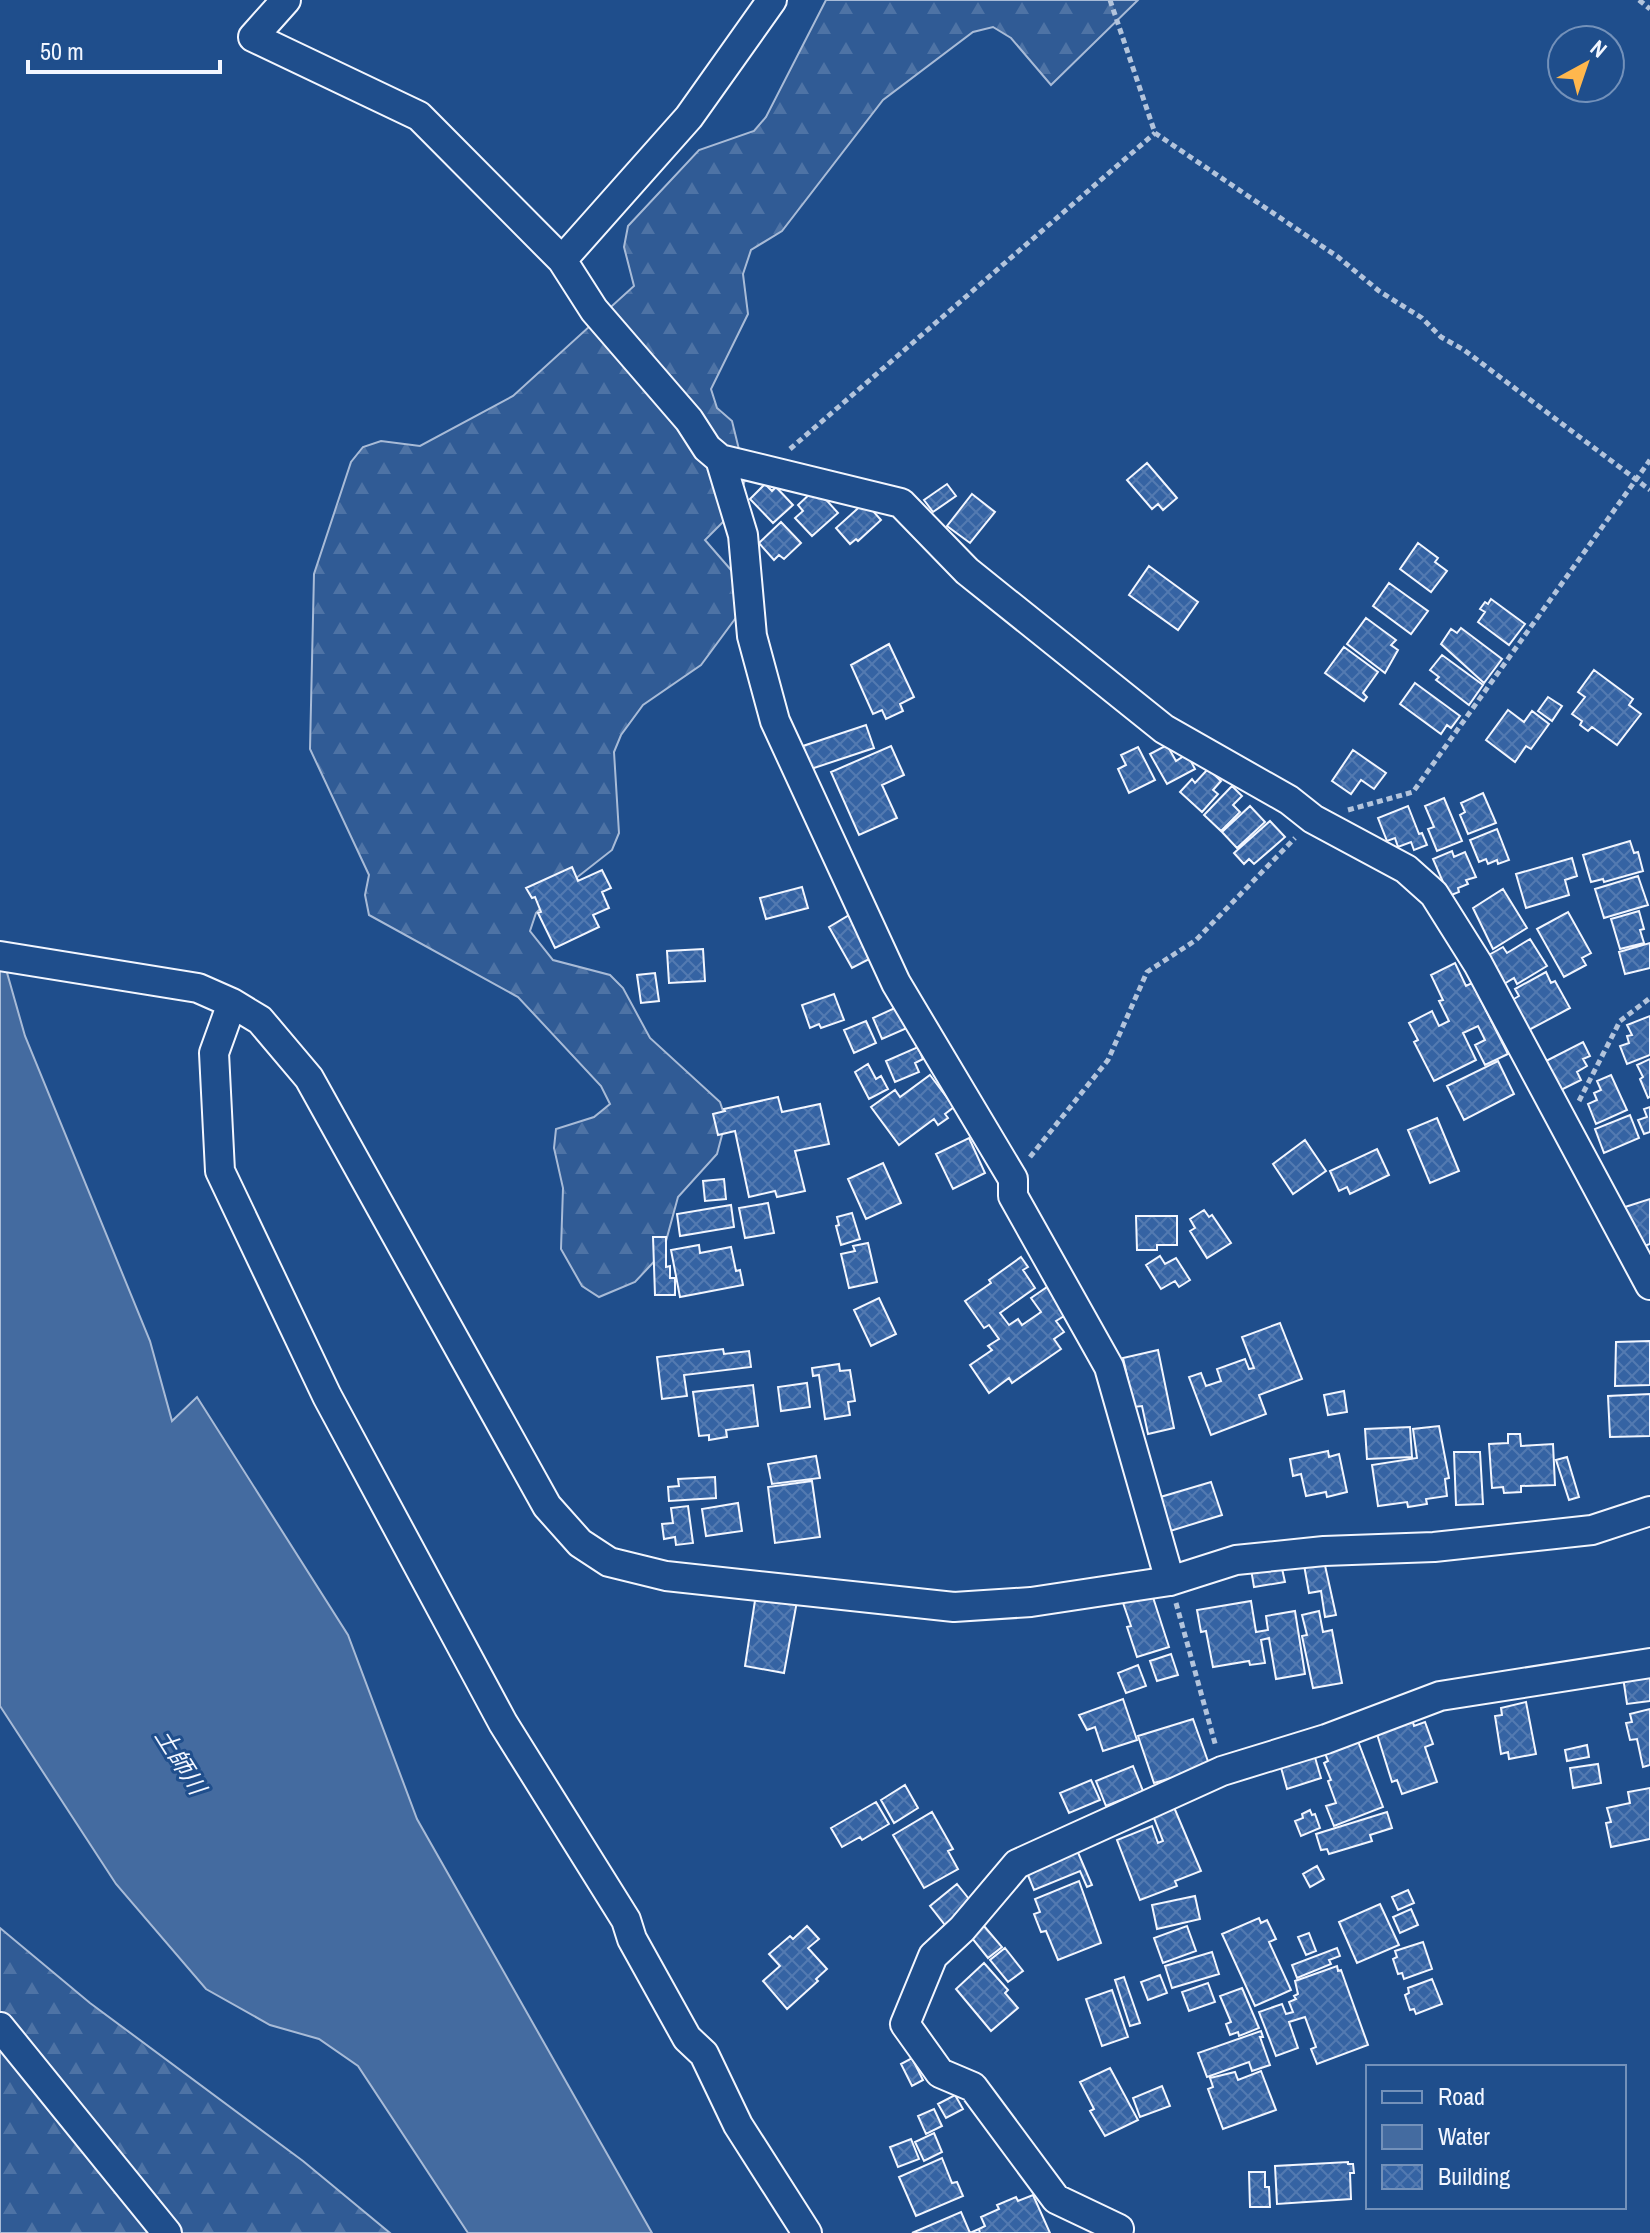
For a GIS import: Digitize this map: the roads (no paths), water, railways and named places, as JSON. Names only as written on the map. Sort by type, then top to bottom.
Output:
[{"type":"street","points":[[286,0],[253,37],[419,116],[562,260],[594,310],[689,420],[707,448],[720,459],[901,503],[967,571],[1164,729],[1289,800],[1313,819],[1406,869],[1434,894],[1478,964],[1650,1285]]},
{"type":"street","points":[[562,260],[689,117],[772,0]]},
{"type":"street","points":[[720,459],[743,535],[752,636],[775,721],[896,983],[1013,1179],[1013,1196],[1109,1367],[1170,1581]]},
{"type":"street","points":[[0,956],[198,988],[260,1020],[309,1078],[547,1506],[580,1543],[609,1562],[666,1576],[954,1607],[1031,1602],[1170,1581],[1236,1560],[1324,1551],[1434,1547],[1592,1530],[1650,1511]]},
{"type":"street","points":[[232,1003],[214,1053],[220,1171],[327,1396],[503,1723],[626,1920],[632,1939],[687,2038],[704,2054],[738,2125],[807,2233]]},
{"type":"street","points":[[1117,2233],[1119,2229],[1056,2199],[973,2087],[940,2073],[905,2024],[933,1956],[962,1929],[1017,1864],[1222,1771],[1326,1739],[1440,1696],[1650,1663]]},
{"type":"street","points":[[0,2027],[167,2233]]},
{"type":"water","name":"土師川","points":[[0,948],[25,1036],[150,1341],[172,1421],[197,1397],[348,1635],[417,1819],[652,2233],[468,2233],[358,2066],[319,2039],[270,2025],[206,1989],[116,1884],[0,1706]]}]
